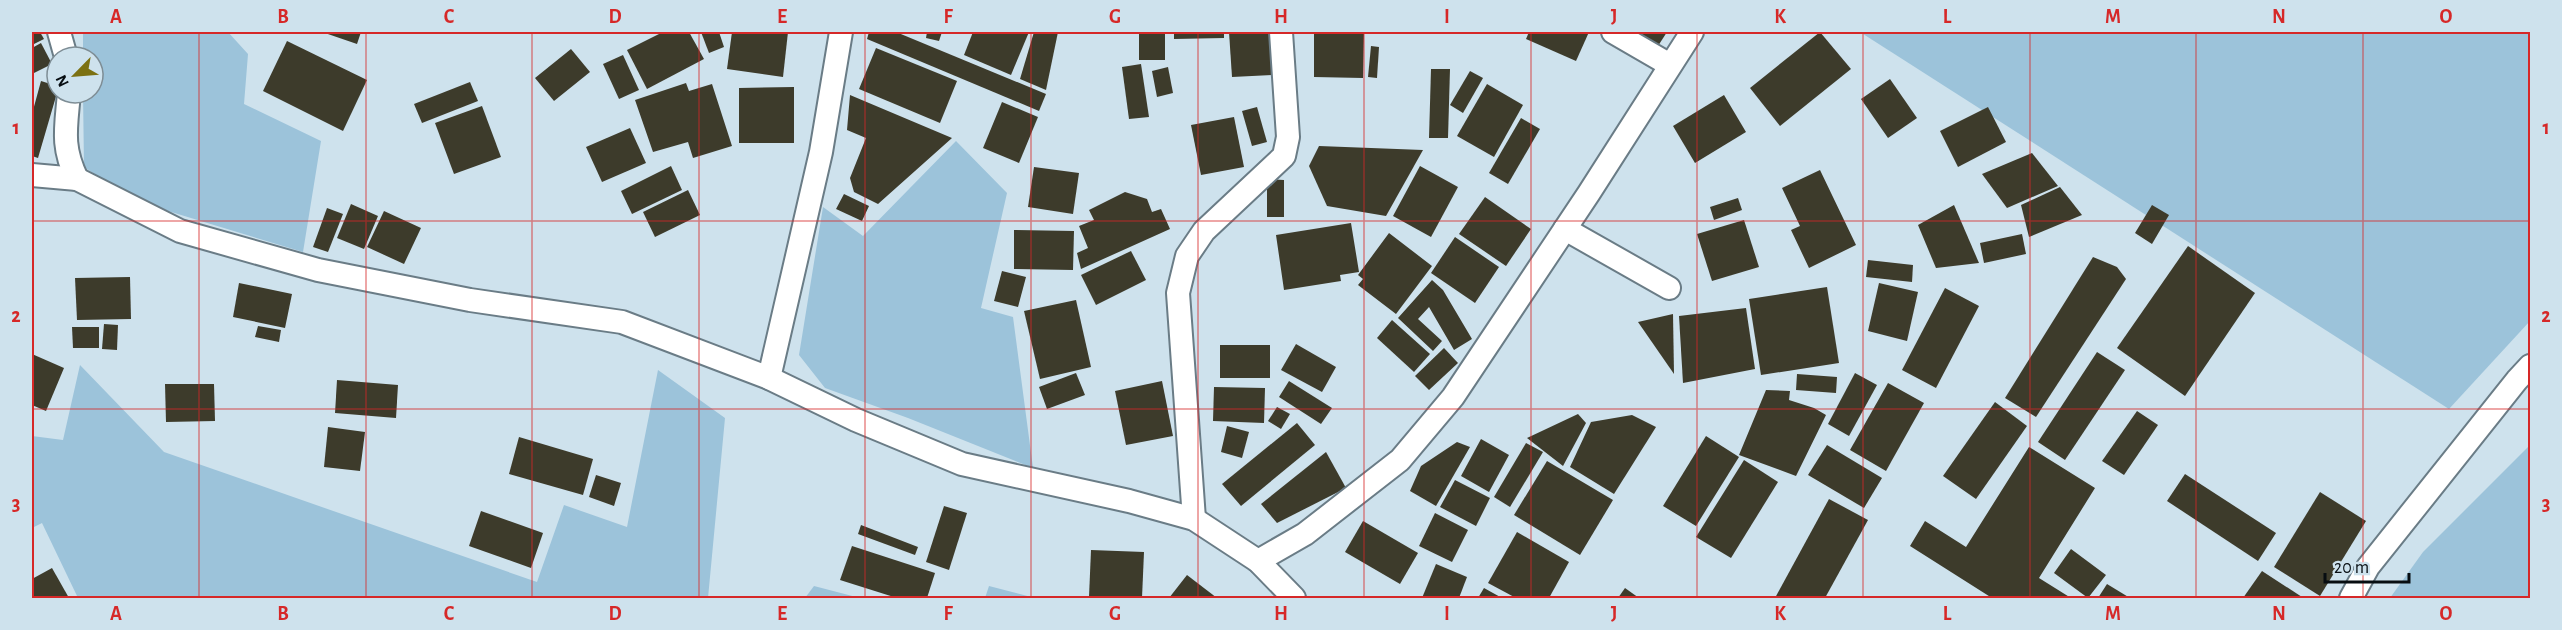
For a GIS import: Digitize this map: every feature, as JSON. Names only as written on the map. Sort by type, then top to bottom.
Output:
[{"type":"street","points":[[768,378],[821,152],[841,32]]},
{"type":"street","points":[[1194,519],[1178,292],[1187,256],[1204,231],[1284,156],[1288,137],[1281,32]]},
{"type":"street","points":[[1613,32],[1670,65]]},
{"type":"street","points":[[1258,561],[1305,534],[1400,460],[1453,397],[1566,229],[1692,32]]},
{"type":"street","points":[[68,105],[65,140],[67,159],[77,179]]},
{"type":"street","points":[[32,175],[77,179],[180,231],[318,270],[470,300],[622,322],[768,378],[856,420],[962,464],[1129,501],[1194,519],[1258,561],[1294,598]]},
{"type":"street","points":[[1566,229],[1669,288]]},
{"type":"street","points":[[2351,598],[2368,567],[2530,366]]},
{"type":"shaded area","points":[[83,32],[228,32],[248,54],[244,104],[321,141],[303,252],[135,201],[84,167],[83,105],[105,105],[105,45],[83,45]]},
{"type":"shaded area","points":[[1860,32],[2530,32],[2530,321],[2449,409]]},
{"type":"shaded area","points":[[956,141],[1007,193],[981,308],[1013,317],[1033,468],[825,388],[799,355],[823,207],[863,236]]},
{"type":"shaded area","points":[[80,365],[164,452],[537,582],[564,505],[627,527],[658,370],[725,418],[708,598],[78,598],[42,523],[32,528],[32,436],[63,440]]},
{"type":"shaded area","points":[[2530,445],[2530,598],[2390,598],[2423,552]]},
{"type":"shaded area","points":[[814,586],[860,598],[805,598]]},
{"type":"shaded area","points":[[989,586],[1035,598],[985,598]]},
{"type":"building","points":[[32,32],[40,32],[44,39],[32,45]]},
{"type":"building","points":[[322,32],[361,32],[357,44]]},
{"type":"building","points":[[663,32],[689,32],[704,59],[647,89],[627,50]]},
{"type":"building","points":[[701,32],[719,32],[724,47],[709,53]]},
{"type":"building","points":[[732,32],[788,32],[783,77],[727,69]]},
{"type":"building","points":[[869,32],[896,32],[1046,94],[1039,111],[867,39]]},
{"type":"building","points":[[927,32],[942,32],[939,41],[926,38]]},
{"type":"building","points":[[973,32],[1029,32],[1011,75],[964,55]]},
{"type":"building","points":[[1034,32],[1058,32],[1046,90],[1020,79]]},
{"type":"building","points":[[1139,32],[1165,32],[1165,60],[1139,60]]},
{"type":"building","points":[[1174,32],[1224,32],[1224,38],[1174,39]]},
{"type":"building","points":[[1229,32],[1270,32],[1272,75],[1232,77]]},
{"type":"building","points":[[1314,32],[1364,32],[1363,78],[1314,77]]},
{"type":"building","points":[[1529,32],[1589,32],[1576,61],[1526,39]]},
{"type":"building","points":[[1635,32],[1667,32],[1658,46]]},
{"type":"building","points":[[1820,32],[1851,69],[1780,126],[1750,88]]},
{"type":"building","points":[[287,41],[367,80],[343,131],[263,91]]},
{"type":"building","points":[[41,43],[45,51],[45,68],[32,74],[32,48]]},
{"type":"building","points":[[1371,46],[1379,47],[1377,78],[1368,77]]},
{"type":"building","points":[[876,48],[957,81],[940,123],[859,89]]},
{"type":"building","points":[[571,49],[590,72],[554,101],[535,78]]},
{"type":"building","points":[[623,55],[639,90],[619,99],[603,64]]},
{"type":"building","points":[[1141,64],[1149,117],[1129,119],[1122,67]]},
{"type":"building","points":[[1168,67],[1173,93],[1157,97],[1152,71]]},
{"type":"building","points":[[1431,69],[1450,69],[1448,138],[1429,138]]},
{"type":"building","points":[[1470,71],[1483,78],[1463,113],[1450,105]]},
{"type":"building","points":[[1890,79],[1917,118],[1888,138],[1861,99]]},
{"type":"building","points":[[41,81],[45,82],[45,105],[53,105],[38,158],[32,156],[32,114]]},
{"type":"building","points":[[470,82],[478,101],[422,123],[414,104]]},
{"type":"building","points":[[686,83],[689,91],[712,84],[732,146],[693,158],[688,142],[653,152],[635,100]]},
{"type":"building","points":[[1487,84],[1523,105],[1494,157],[1457,136]]},
{"type":"building","points":[[794,87],[794,143],[739,143],[739,88]]},
{"type":"building","points":[[850,95],[952,138],[878,204],[854,192],[850,178],[866,138],[847,130]]},
{"type":"building","points":[[1724,95],[1746,132],[1695,163],[1673,126]]},
{"type":"building","points":[[1002,102],[1038,117],[1019,163],[983,148]]},
{"type":"building","points":[[482,106],[501,157],[454,174],[435,123]]},
{"type":"building","points":[[1257,107],[1267,142],[1252,146],[1242,111]]},
{"type":"building","points":[[1988,107],[2006,142],[1958,167],[1940,131]]},
{"type":"building","points":[[1234,117],[1244,167],[1201,175],[1191,125]]},
{"type":"building","points":[[1521,118],[1540,129],[1508,184],[1489,173]]},
{"type":"building","points":[[630,128],[646,163],[602,182],[586,147]]},
{"type":"building","points":[[1319,146],[1423,150],[1386,216],[1327,206],[1309,166]]},
{"type":"building","points":[[2032,153],[2058,186],[2007,208],[1982,174]]},
{"type":"building","points":[[671,166],[682,190],[632,214],[621,191]]},
{"type":"building","points":[[1420,166],[1458,187],[1431,237],[1393,216]]},
{"type":"building","points":[[1034,167],[1079,173],[1073,214],[1028,207]]},
{"type":"building","points":[[1820,170],[1856,245],[1809,268],[1791,230],[1800,226],[1782,188]]},
{"type":"building","points":[[1267,179],[1284,180],[1284,217],[1267,217]]},
{"type":"building","points":[[2060,187],[2082,215],[2029,237],[2021,205]]},
{"type":"building","points":[[688,190],[700,215],[655,237],[643,212]]},
{"type":"building","points":[[1125,192],[1147,199],[1152,212],[1161,209],[1170,229],[1081,269],[1077,253],[1088,248],[1079,226],[1094,220],[1089,210]]},
{"type":"building","points":[[844,194],[869,206],[862,221],[836,209]]},
{"type":"building","points":[[1485,197],[1531,229],[1506,266],[1459,234]]},
{"type":"building","points":[[1738,198],[1742,210],[1714,220],[1710,207]]},
{"type":"building","points":[[351,204],[378,216],[364,249],[337,238]]},
{"type":"building","points":[[1954,205],[1979,263],[1936,268],[1918,225]]},
{"type":"building","points":[[2152,205],[2169,215],[2152,244],[2135,233]]},
{"type":"building","points":[[327,208],[343,214],[328,252],[313,247]]},
{"type":"building","points":[[384,211],[421,228],[404,264],[367,247]]},
{"type":"building","points":[[1744,220],[1759,267],[1712,281],[1697,234]]},
{"type":"building","points":[[1351,223],[1359,272],[1340,275],[1341,281],[1284,290],[1276,235]]},
{"type":"building","points":[[1014,230],[1074,231],[1073,270],[1014,269]]},
{"type":"building","points":[[1389,233],[1432,266],[1396,314],[1358,285],[1363,279],[1358,275]]},
{"type":"building","points":[[2022,234],[2026,254],[1984,263],[1980,243]]},
{"type":"building","points":[[1455,237],[1499,267],[1475,303],[1431,273]]},
{"type":"building","points":[[2188,246],[2255,293],[2185,396],[2117,348]]},
{"type":"building","points":[[1131,251],[1146,280],[1096,305],[1081,275]]},
{"type":"building","points":[[2093,257],[2117,267],[2126,279],[2036,417],[2005,398]]},
{"type":"building","points":[[1868,260],[1913,265],[1912,282],[1866,277]]},
{"type":"building","points":[[1002,271],[1026,277],[1018,307],[994,301]]},
{"type":"building","points":[[130,277],[131,319],[77,320],[75,278]]},
{"type":"building","points":[[1432,280],[1443,290],[1472,339],[1454,350],[1429,307],[1418,319],[1442,341],[1433,351],[1398,318]]},
{"type":"building","points":[[239,283],[292,294],[285,328],[233,317]]},
{"type":"building","points":[[1879,283],[1918,292],[1907,341],[1868,331]]},
{"type":"building","points":[[1827,287],[1839,363],[1761,375],[1749,299]]},
{"type":"building","points":[[1945,288],[1979,306],[1936,388],[1902,370]]},
{"type":"building","points":[[1076,300],[1091,367],[1040,379],[1024,311]]},
{"type":"building","points":[[1746,308],[1755,369],[1683,383],[1679,316]]},
{"type":"building","points":[[1673,314],[1674,374],[1638,322]]},
{"type":"building","points":[[1392,320],[1430,354],[1414,372],[1377,338]]},
{"type":"building","points":[[104,324],[118,325],[117,350],[102,349]]},
{"type":"building","points":[[258,326],[281,330],[279,342],[255,337]]},
{"type":"building","points":[[72,327],[99,327],[99,348],[73,348]]},
{"type":"building","points":[[1296,344],[1336,367],[1322,392],[1281,370]]},
{"type":"building","points":[[1220,345],[1270,345],[1270,378],[1220,378]]},
{"type":"building","points":[[1444,348],[1458,363],[1429,390],[1415,376]]},
{"type":"building","points":[[2097,352],[2125,370],[2065,460],[2038,442]]},
{"type":"building","points":[[32,354],[64,368],[46,411],[32,405]]},
{"type":"building","points":[[1076,373],[1085,395],[1047,409],[1039,387]]},
{"type":"building","points":[[1855,373],[1877,385],[1849,436],[1828,424]]},
{"type":"building","points":[[1797,374],[1837,377],[1836,393],[1796,390]]},
{"type":"building","points":[[337,380],[398,385],[396,418],[335,413]]},
{"type":"building","points":[[1162,381],[1173,436],[1126,445],[1115,391]]},
{"type":"building","points":[[1289,381],[1332,408],[1321,424],[1279,397]]},
{"type":"building","points":[[1888,383],[1924,403],[1886,471],[1850,450]]},
{"type":"building","points":[[165,384],[214,384],[215,421],[166,422]]},
{"type":"building","points":[[1214,387],[1265,388],[1264,423],[1213,421]]},
{"type":"building","points":[[1766,390],[1790,391],[1789,400],[1814,408],[1826,415],[1796,476],[1739,455]]},
{"type":"building","points":[[1995,402],[2027,426],[1976,499],[1943,476]]},
{"type":"building","points":[[1277,407],[1290,414],[1281,429],[1268,421]]},
{"type":"building","points":[[2137,411],[2158,425],[2124,475],[2102,461]]},
{"type":"building","points":[[1578,414],[1586,423],[1563,466],[1527,438]]},
{"type":"building","points":[[1632,415],[1656,427],[1614,494],[1570,467],[1591,422]]},
{"type":"building","points":[[1297,423],[1315,445],[1241,506],[1222,484]]},
{"type":"building","points":[[1227,426],[1249,432],[1242,458],[1221,452]]},
{"type":"building","points":[[328,427],[365,432],[360,471],[324,467]]},
{"type":"building","points":[[1706,436],[1739,457],[1696,526],[1663,506]]},
{"type":"building","points":[[519,437],[593,459],[583,495],[509,474]]},
{"type":"building","points":[[1481,439],[1509,455],[1489,492],[1461,476]]},
{"type":"building","points":[[1457,442],[1470,447],[1436,506],[1410,491],[1421,466]]},
{"type":"building","points":[[1526,443],[1543,452],[1510,507],[1494,497]]},
{"type":"building","points":[[1827,445],[1882,478],[1864,508],[1808,475]]},
{"type":"building","points":[[2029,447],[2095,488],[2039,578],[2071,598],[1992,598],[1910,546],[1925,521],[1966,547]]},
{"type":"building","points":[[1326,452],[1346,488],[1277,523],[1261,504]]},
{"type":"building","points":[[1744,460],[1778,482],[1731,558],[1696,537]]},
{"type":"building","points":[[1547,461],[1613,500],[1580,555],[1514,515]]},
{"type":"building","points":[[2185,474],[2276,533],[2258,561],[2167,501]]},
{"type":"building","points":[[596,475],[621,483],[614,506],[589,497]]},
{"type":"building","points":[[1455,480],[1490,498],[1476,526],[1440,507]]},
{"type":"building","points":[[2320,492],[2366,521],[2320,596],[2274,567]]},
{"type":"building","points":[[1829,499],[1868,520],[1825,598],[1775,598]]},
{"type":"building","points":[[944,506],[967,513],[949,570],[926,562]]},
{"type":"building","points":[[481,511],[543,533],[531,568],[469,546]]},
{"type":"building","points":[[1435,513],[1468,530],[1452,562],[1419,546]]},
{"type":"building","points":[[1363,521],[1418,553],[1400,584],[1345,552]]},
{"type":"building","points":[[861,525],[918,547],[915,555],[858,534]]},
{"type":"building","points":[[1517,532],[1569,562],[1549,598],[1516,598],[1488,583]]},
{"type":"building","points":[[852,546],[935,573],[927,598],[897,598],[840,580]]},
{"type":"building","points":[[2071,549],[2106,575],[2088,598],[2054,573]]},
{"type":"building","points":[[1091,550],[1144,552],[1142,598],[1089,597]]},
{"type":"building","points":[[1436,564],[1467,577],[1459,598],[1422,598]]},
{"type":"building","points":[[52,568],[69,598],[32,598],[32,579]]},
{"type":"building","points":[[2262,571],[2302,597],[2243,598]]},
{"type":"building","points":[[1187,575],[1217,598],[1169,598]]},
{"type":"building","points":[[2107,584],[2130,598],[2098,598]]},
{"type":"building","points":[[1484,588],[1502,598],[1478,598]]},
{"type":"building","points":[[1625,588],[1639,598],[1618,598]]}]
